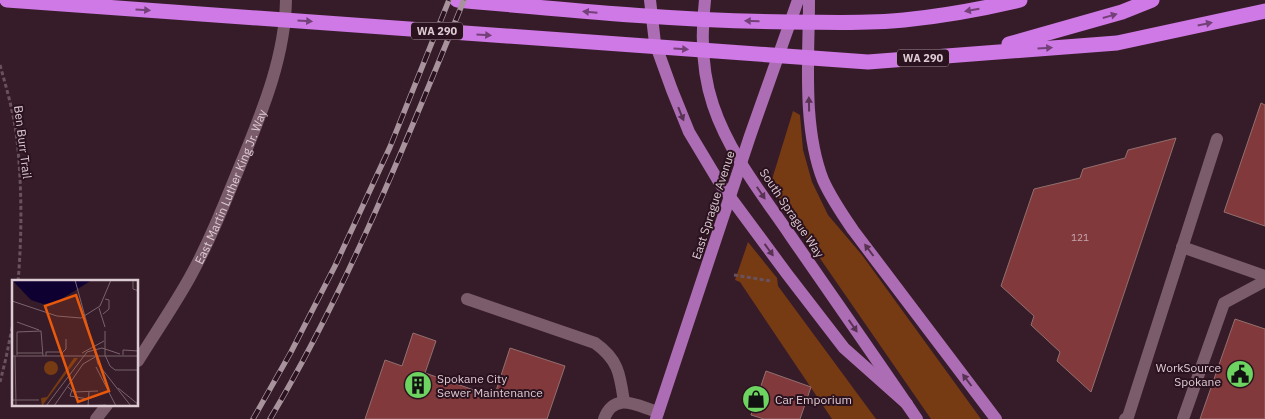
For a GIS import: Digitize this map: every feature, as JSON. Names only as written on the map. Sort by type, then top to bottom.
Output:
[{"type":"highway","name":"WA 290","points":[[7,0],[868,62],[979,53]]},
{"type":"highway","points":[[457,0],[621,15],[726,21],[871,22],[904,20],[976,10],[1020,0]]},
{"type":"highway","points":[[979,53],[1122,12],[1152,0]]},
{"type":"highway","points":[[979,53],[1117,43],[1265,11]]},
{"type":"main road","points":[[650,0],[656,43],[672,90],[689,132],[719,182],[844,348],[907,404]]},
{"type":"main road","name":"South Sprague Way","points":[[705,0],[703,29],[704,60],[712,104],[722,128],[762,195],[917,419]]},
{"type":"main road","name":"East Sprague Avenue","points":[[657,415],[750,136],[798,0]]},
{"type":"main road","points":[[809,0],[811,130],[815,154],[824,181],[834,203],[996,419]]},
{"type":"street","name":"East Martin Luther King Jr. Way","points":[[139,359],[190,276],[220,214],[254,131],[276,67],[284,34],[286,0]]},
{"type":"street","points":[[1125,419],[1128,417],[1216,139]]},
{"type":"street","points":[[1182,246],[1265,276]]},
{"type":"street","points":[[1183,419],[1224,303],[1265,281]]},
{"type":"street","points":[[467,299],[595,343],[607,351],[615,361],[620,376],[624,402]]},
{"type":"street","points":[[604,419],[611,406],[617,402],[624,402],[657,415]]},
{"type":"street","points":[[96,419],[106,406]]},
{"type":"path","name":"Ben Burr Trail","points":[[0,65],[11,106],[19,169],[20,239],[18,280]]},
{"type":"path","points":[[734,275],[779,282]]},
{"type":"path","points":[[0,382],[12,328]]},
{"type":"shaded area","points":[[793,111],[800,115],[803,150],[812,182],[828,215],[862,255],[981,419],[931,419],[770,186]]},
{"type":"shaded area","points":[[748,242],[777,278],[778,286],[876,419],[832,419],[740,282],[735,280]]},
{"type":"building","points":[[1261,103],[1265,105],[1265,226],[1224,212]]},
{"type":"building","points":[[1176,138],[1091,392],[1057,361],[1060,352],[1031,325],[1034,316],[1001,286],[1034,189],[1080,178],[1083,169],[1125,158],[1128,150]]},
{"type":"building","name":"WorkSource Spokane","points":[[1235,319],[1265,329],[1265,419],[1200,419]]},
{"type":"building","name":"Spokane City Sewer Maintenance","points":[[413,333],[436,341],[425,373],[494,397],[510,348],[565,366],[547,419],[365,419],[385,360],[402,366]]},
{"type":"building","points":[[766,371],[811,387],[800,419],[764,419],[751,415]]},
{"type":"railway","points":[[253,419],[291,352],[335,266],[390,147],[449,0]]},
{"type":"railway","points":[[270,419],[299,369],[351,265],[398,160],[464,0]]},
{"type":"place","name":"WorkSource Spokane","points":[[1240,374]]},
{"type":"place","name":"Spokane City Sewer Maintenance","points":[[418,385]]},
{"type":"place","name":"Car Emporium","points":[[756,399]]}]
